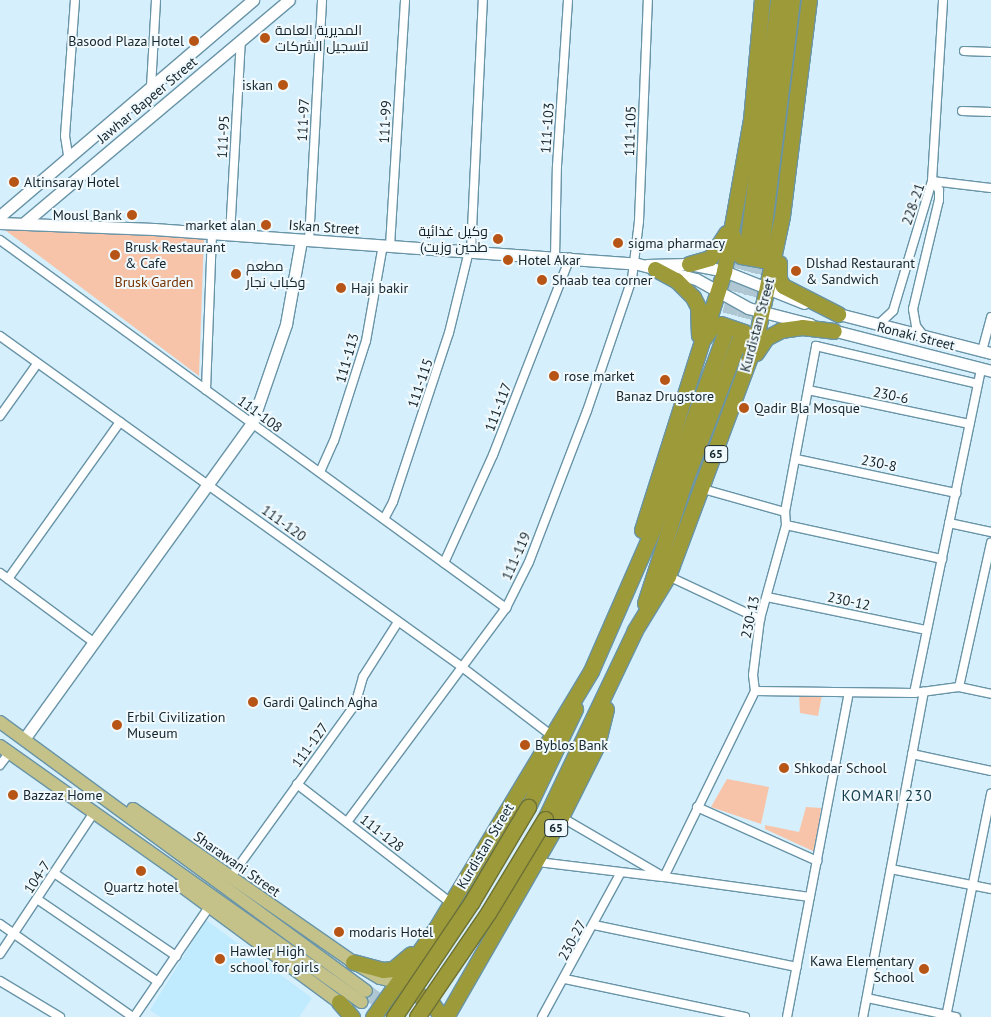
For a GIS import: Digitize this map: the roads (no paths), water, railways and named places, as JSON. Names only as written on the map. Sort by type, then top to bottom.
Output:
[{"type":"highway","name":"Kurdistan Street","points":[[623,591],[724,270],[751,120],[762,0]]},
{"type":"highway","points":[[778,0],[754,248],[792,0]]},
{"type":"highway","name":"Kurdistan Street","points":[[635,630],[668,576],[703,489],[736,400],[762,312],[782,216],[809,0]]},
{"type":"highway","points":[[738,187],[732,246],[735,254],[762,260],[768,256],[782,216]]},
{"type":"highway","points":[[782,216],[780,282],[838,314]]},
{"type":"highway","points":[[689,264],[704,262],[714,254],[732,218]]},
{"type":"highway","points":[[651,267],[676,280],[696,302],[700,322],[698,351]]},
{"type":"highway","points":[[698,351],[708,331],[715,325],[739,328],[745,333],[748,344],[736,400]]},
{"type":"highway","points":[[742,381],[760,346],[773,333],[802,327],[834,331]]},
{"type":"highway","name":"Kurdistan Street","points":[[394,1017],[471,903],[528,807],[564,736],[623,591],[653,529],[724,336]]},
{"type":"highway","name":"Kurdistan Street","points":[[417,1017],[488,913],[545,819],[614,678],[635,630],[684,483],[738,340]]},
{"type":"highway","name":"Kurdistan Street","points":[[373,1017],[436,928],[591,670]]},
{"type":"highway","name":"Kurdistan Street","points":[[446,1017],[477,969],[562,817],[597,745],[614,678]]},
{"type":"highway","points":[[353,962],[374,970],[393,969],[436,928]]},
{"type":"highway","points":[[458,1017],[477,969]]},
{"type":"highway","points":[[398,982],[421,995],[442,1017]]},
{"type":"highway","points":[[339,1002],[352,1017]]},
{"type":"main road","name":"Jawhar Bapeer Street","points":[[24,223],[289,0]]},
{"type":"main road","name":"Jawhar Bapeer Street","points":[[1,222],[68,155],[250,2]]},
{"type":"main road","points":[[250,2],[262,23]]},
{"type":"main road","name":"Iskan Street","points":[[1,222],[230,235],[634,263],[696,279],[738,303],[762,312]]},
{"type":"main road","points":[[24,739],[92,641],[252,423],[286,324],[305,241]]},
{"type":"main road","name":"Iskan Street","points":[[651,267],[689,264],[724,270],[767,290]]},
{"type":"main road","name":"Ronaki Street","points":[[767,290],[838,314],[880,323],[986,352]]},
{"type":"main road","name":"Ronaki Street","points":[[762,312],[986,370]]},
{"type":"main road","name":"Sharawani Street","points":[[0,722],[364,996],[93,814],[5,750]]},
{"type":"main road","name":"Sharawani Street","points":[[60,766],[125,804],[353,962],[380,978],[398,982]]},
{"type":"main road","name":"Sharawani Street","points":[[93,814],[209,907],[357,1017]]},
{"type":"street","points":[[68,155],[65,136],[75,0]]},
{"type":"street","points":[[151,87],[156,0]]},
{"type":"street","name":"111-97","points":[[305,241],[322,0]]},
{"type":"street","name":"111-99","points":[[387,246],[405,0]]},
{"type":"street","name":"111-115","points":[[384,519],[393,502],[450,333],[470,251],[482,0]]},
{"type":"street","name":"111-103","points":[[555,258],[557,166],[568,0]]},
{"type":"street","name":"111-105","points":[[634,263],[648,0]]},
{"type":"street","points":[[943,0],[932,181],[991,188]]},
{"type":"street","name":"111-95","points":[[230,235],[241,40]]},
{"type":"street","points":[[964,51],[991,52]]},
{"type":"street","points":[[962,111],[991,112]]},
{"type":"street","name":"228-21","points":[[880,323],[893,311],[932,181]]},
{"type":"street","name":"228-21","points":[[923,335],[916,326],[913,309],[939,200],[939,190],[932,181]]},
{"type":"street","points":[[206,390],[212,234]]},
{"type":"street","name":"111-108","points":[[0,240],[506,608]]},
{"type":"street","name":"111-113","points":[[320,472],[334,441],[366,341],[387,246]]},
{"type":"street","name":"111-117","points":[[444,563],[493,455],[570,258]]},
{"type":"street","name":"111-119","points":[[347,822],[506,608],[530,562],[629,291],[634,263]]},
{"type":"street","points":[[986,352],[991,317]]},
{"type":"street","name":"111-120","points":[[0,336],[462,667],[551,735]]},
{"type":"street","name":"230-13","points":[[664,877],[755,691],[753,675],[760,620],[786,525],[785,512],[816,346],[978,384]]},
{"type":"street","points":[[0,416],[37,364]]},
{"type":"street","points":[[914,693],[969,424],[978,384],[986,370]]},
{"type":"street","name":"230-6","points":[[808,390],[969,424]]},
{"type":"street","points":[[8,579],[120,422]]},
{"type":"street","name":"230-8","points":[[796,459],[956,492]]},
{"type":"street","points":[[703,489],[785,512]]},
{"type":"street","points":[[949,523],[991,532]]},
{"type":"street","points":[[786,525],[942,559]]},
{"type":"street","points":[[959,687],[991,544]]},
{"type":"street","points":[[0,573],[92,641]]},
{"type":"street","points":[[668,576],[760,620]]},
{"type":"street","name":"230-12","points":[[766,597],[927,630]]},
{"type":"street","name":"111-127","points":[[230,878],[355,705],[363,677],[398,622]]},
{"type":"street","points":[[755,691],[914,693],[959,687],[991,694]]},
{"type":"street","points":[[863,1017],[924,692]]},
{"type":"street","points":[[787,1017],[849,693]]},
{"type":"street","points":[[0,765],[5,750]]},
{"type":"street","points":[[912,754],[991,771]]},
{"type":"street","name":"111-128","points":[[297,784],[451,903]]},
{"type":"street","points":[[946,1016],[991,793]]},
{"type":"street","points":[[697,808],[817,861]]},
{"type":"street","name":"104-7","points":[[0,954],[93,814]]},
{"type":"street","points":[[562,817],[664,877]]},
{"type":"street","points":[[538,862],[810,897]]},
{"type":"street","points":[[891,869],[991,889]]},
{"type":"street","points":[[54,873],[176,956]]},
{"type":"street","name":"230-27","points":[[542,1017],[565,979],[620,874]]},
{"type":"street","points":[[37,899],[158,982]]},
{"type":"street","points":[[0,924],[134,1017],[209,907]]},
{"type":"street","points":[[594,925],[797,967]]},
{"type":"street","points":[[565,979],[745,1017]]},
{"type":"street","points":[[0,981],[49,1014],[60,1017]]},
{"type":"street","points":[[867,998],[956,1017]]},
{"type":"tunnel","points":[[724,336],[747,246]]},
{"type":"tunnel","points":[[739,340],[761,249]]},
{"type":"tunnel","points":[[366,991],[402,1017]]},
{"type":"place","name":"المديرية العامة لتسجيل الشركات","points":[[265,38]]},
{"type":"place","name":"Basood Plaza Hotel","points":[[194,41]]},
{"type":"place","name":"iskan","points":[[283,85]]},
{"type":"place","name":"Altinsaray Hotel","points":[[14,182]]},
{"type":"place","name":"Mousl Bank","points":[[132,215]]},
{"type":"place","name":"market alan","points":[[266,225]]},
{"type":"place","name":"وكيل غذائية (طحين وزيت","points":[[498,239]]},
{"type":"place","name":"sigma pharmacy","points":[[618,243]]},
{"type":"place","name":"Brusk Restaurant & Cafe","points":[[115,255]]},
{"type":"place","name":"Hotel Akar","points":[[508,260]]},
{"type":"place","name":"Dlshad Restaurant & Sandwich","points":[[796,271]]},
{"type":"place","name":"مطعم وكباب نجار","points":[[236,274]]},
{"type":"place","name":"Shaab tea corner","points":[[542,280]]},
{"type":"place","name":"Haji bakir","points":[[341,288]]},
{"type":"place","name":"rose market","points":[[554,376]]},
{"type":"place","name":"Banaz Drugstore","points":[[665,380]]},
{"type":"place","name":"Qadir Bla Mosque","points":[[744,408]]},
{"type":"place","name":"Gardi Qalinch Agha","points":[[253,702]]},
{"type":"place","name":"Erbil Civilization Museum","points":[[117,725]]},
{"type":"place","name":"Byblos Bank","points":[[525,745]]},
{"type":"place","name":"Shkodar School","points":[[784,768]]},
{"type":"place","name":"Bazzaz Home","points":[[13,795]]},
{"type":"place","name":"Quartz hotel","points":[[141,871]]},
{"type":"place","name":"modaris Hotel","points":[[339,932]]},
{"type":"place","name":"Hawler High school for girls","points":[[220,959]]},
{"type":"place","name":"Kawa Elementary School","points":[[924,969]]},
{"type":"district","name":"KOMARI 230","points":[[887,796]]},
{"type":"park label","name":"Brusk Garden","points":[[154,282]]}]
